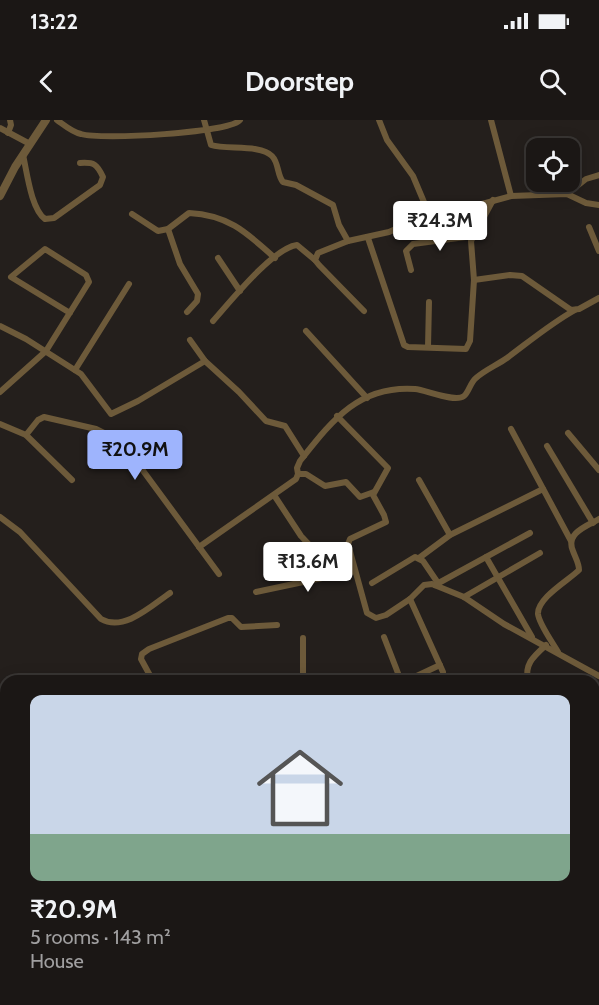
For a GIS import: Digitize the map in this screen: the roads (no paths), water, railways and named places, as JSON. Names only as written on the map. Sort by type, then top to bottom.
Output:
[{"type":"street","points":[[8,133],[10,120]]},
{"type":"street","points":[[0,196],[46,120]]},
{"type":"street","points":[[57,120],[71,130],[91,136],[162,135],[236,124],[240,120]]},
{"type":"street","points":[[204,120],[211,145],[264,151],[274,157],[283,182],[296,185],[333,205],[339,225],[348,242]]},
{"type":"street","points":[[379,120],[387,140],[413,176],[429,214]]},
{"type":"street","points":[[491,120],[511,196]]},
{"type":"street","points":[[0,128],[30,144]]},
{"type":"street","points":[[23,155],[36,207],[45,219],[54,218],[100,185],[103,177],[97,165],[92,162],[81,163]]},
{"type":"street","points":[[567,194],[586,179],[599,175]]},
{"type":"street","points":[[315,260],[318,253],[323,250],[389,232],[429,214],[471,207],[511,196],[567,194],[586,203],[599,205]]},
{"type":"street","points":[[368,238],[404,345],[462,350],[468,346],[474,280],[472,236],[493,200]]},
{"type":"street","points":[[132,214],[155,230],[168,229],[186,214],[202,215],[237,225],[275,258]]},
{"type":"street","points":[[589,227],[599,251]]},
{"type":"street","points":[[168,229],[180,264],[198,294],[197,301],[187,312]]},
{"type":"street","points":[[411,270],[406,250],[411,245],[472,236]]},
{"type":"street","points":[[213,321],[252,277],[286,249],[297,245],[315,260],[364,311]]},
{"type":"street","points":[[0,392],[46,351],[70,313],[87,286],[88,278],[45,249],[11,277],[70,313]]},
{"type":"street","points":[[218,258],[240,291]]},
{"type":"street","points":[[474,280],[510,275],[522,276],[561,305],[575,310]]},
{"type":"street","points":[[75,369],[129,284]]},
{"type":"street","points":[[199,547],[296,479],[297,468],[304,456],[337,417],[350,407],[367,398],[398,390],[414,389],[460,398],[464,396],[475,379],[544,328],[599,298]]},
{"type":"street","points":[[428,347],[429,302]]},
{"type":"street","points":[[0,326],[75,369],[86,379],[111,414],[138,401],[205,361]]},
{"type":"street","points":[[306,331],[367,398]]},
{"type":"street","points":[[190,340],[205,361],[266,421],[285,426],[304,456]]},
{"type":"street","points":[[26,435],[38,420],[44,417],[100,430],[109,442],[130,453],[219,574]]},
{"type":"street","points":[[337,417],[388,466],[387,473],[374,492],[374,498],[386,522],[348,541],[365,608],[371,616],[376,618],[386,615],[410,599],[426,583],[436,584],[464,597],[504,624],[597,675]]},
{"type":"street","points":[[0,424],[26,435],[72,480]]},
{"type":"street","points":[[511,429],[571,540],[571,547],[579,565],[579,570],[542,602],[538,612],[558,652]]},
{"type":"street","points":[[568,433],[599,470]]},
{"type":"street","points":[[547,446],[596,521],[579,531],[571,540]]},
{"type":"street","points":[[298,474],[306,474],[326,486],[346,482],[360,497],[374,492]]},
{"type":"street","points":[[419,480],[450,535]]},
{"type":"street","points":[[372,583],[412,558],[419,558],[450,535],[543,489]]},
{"type":"street","points":[[274,495],[301,536],[317,553],[320,578]]},
{"type":"street","points":[[0,517],[20,532],[101,619],[108,623],[121,624],[170,593]]},
{"type":"street","points":[[436,584],[530,533]]},
{"type":"street","points":[[464,597],[540,553]]},
{"type":"street","points":[[486,557],[533,639]]},
{"type":"street","points":[[419,558],[436,584]]},
{"type":"street","points":[[256,592],[355,571]]},
{"type":"street","points":[[410,599],[443,672]]},
{"type":"street","points":[[150,675],[141,659],[142,654],[149,649],[228,618],[232,618],[241,627],[277,625]]},
{"type":"street","points":[[384,637],[399,675]]},
{"type":"street","points":[[303,638],[303,675]]},
{"type":"street","points":[[527,675],[530,660],[546,645]]},
{"type":"street","points":[[419,675],[440,665]]}]
